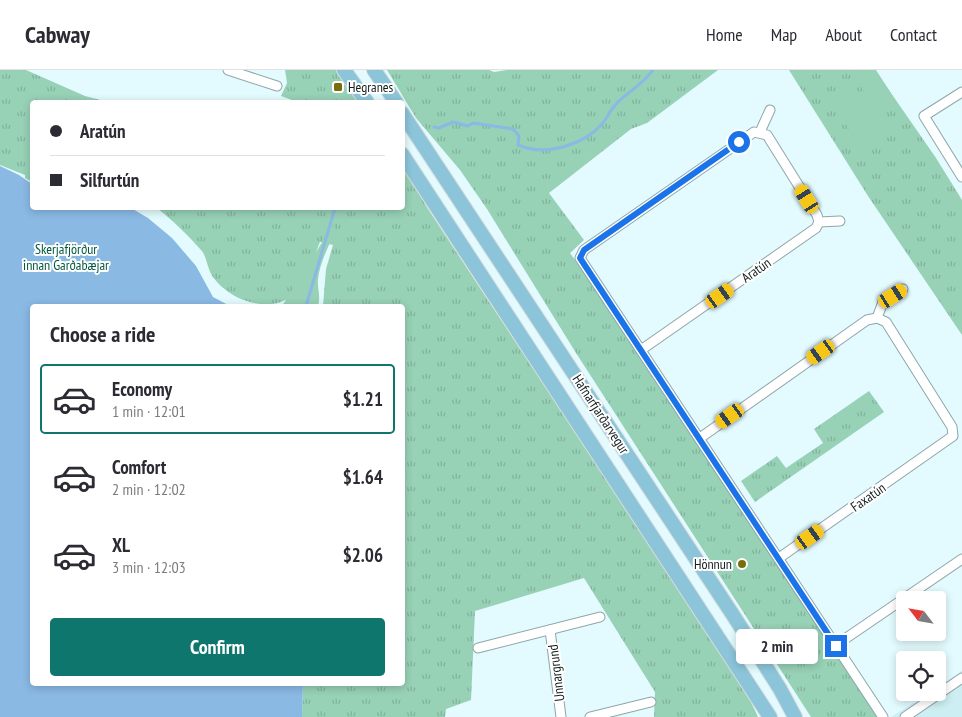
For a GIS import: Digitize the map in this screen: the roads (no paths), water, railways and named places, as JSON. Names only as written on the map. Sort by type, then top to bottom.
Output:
[{"type":"main road","points":[[344,70],[366,100]]},
{"type":"main road","points":[[374,70],[395,100]]},
{"type":"main road","name":"Hafnarfjarðarvegur","points":[[405,118],[733,614],[780,689],[795,717]]},
{"type":"main road","name":"Hafnarfjarðarvegur","points":[[405,159],[770,717]]},
{"type":"street","points":[[228,70],[277,86]]},
{"type":"street","points":[[962,92],[924,116],[962,177]]},
{"type":"street","points":[[760,132],[770,110]]},
{"type":"street","points":[[840,221],[819,222],[817,215],[767,135],[754,132],[584,250],[580,258],[883,717]]},
{"type":"street","name":"Aratún","points":[[641,350],[814,230],[819,222]]},
{"type":"street","points":[[700,438],[867,320],[877,318],[883,302],[903,289]]},
{"type":"street","name":"Faxatún","points":[[779,558],[958,432],[952,427],[886,322],[877,318]]},
{"type":"street","points":[[836,646],[962,559]]},
{"type":"street","name":"Unnargrund","points":[[478,648],[600,617]]},
{"type":"street","name":"Unnargrund","points":[[550,630],[561,717]]},
{"type":"street","points":[[905,717],[962,678]]},
{"type":"street","points":[[590,717],[651,702]]},
{"type":"water","name":"Skerjafjörður innan Garðabæjar","points":[[0,166],[30,183],[30,210],[134,210],[148,218],[172,238],[196,266],[213,297],[226,304],[30,304],[30,686],[303,686],[302,717],[0,717]]},
{"type":"waterway","points":[[434,127],[439,128],[453,122],[468,126],[473,123],[513,129],[519,136],[518,145],[540,150],[564,147],[595,131],[617,103],[653,70]]},
{"type":"waterway","points":[[307,304],[334,210]]},
{"type":"place","name":"Hegranes","points":[[338,87]]},
{"type":"place","name":"Hönnun","points":[[742,564]]}]
